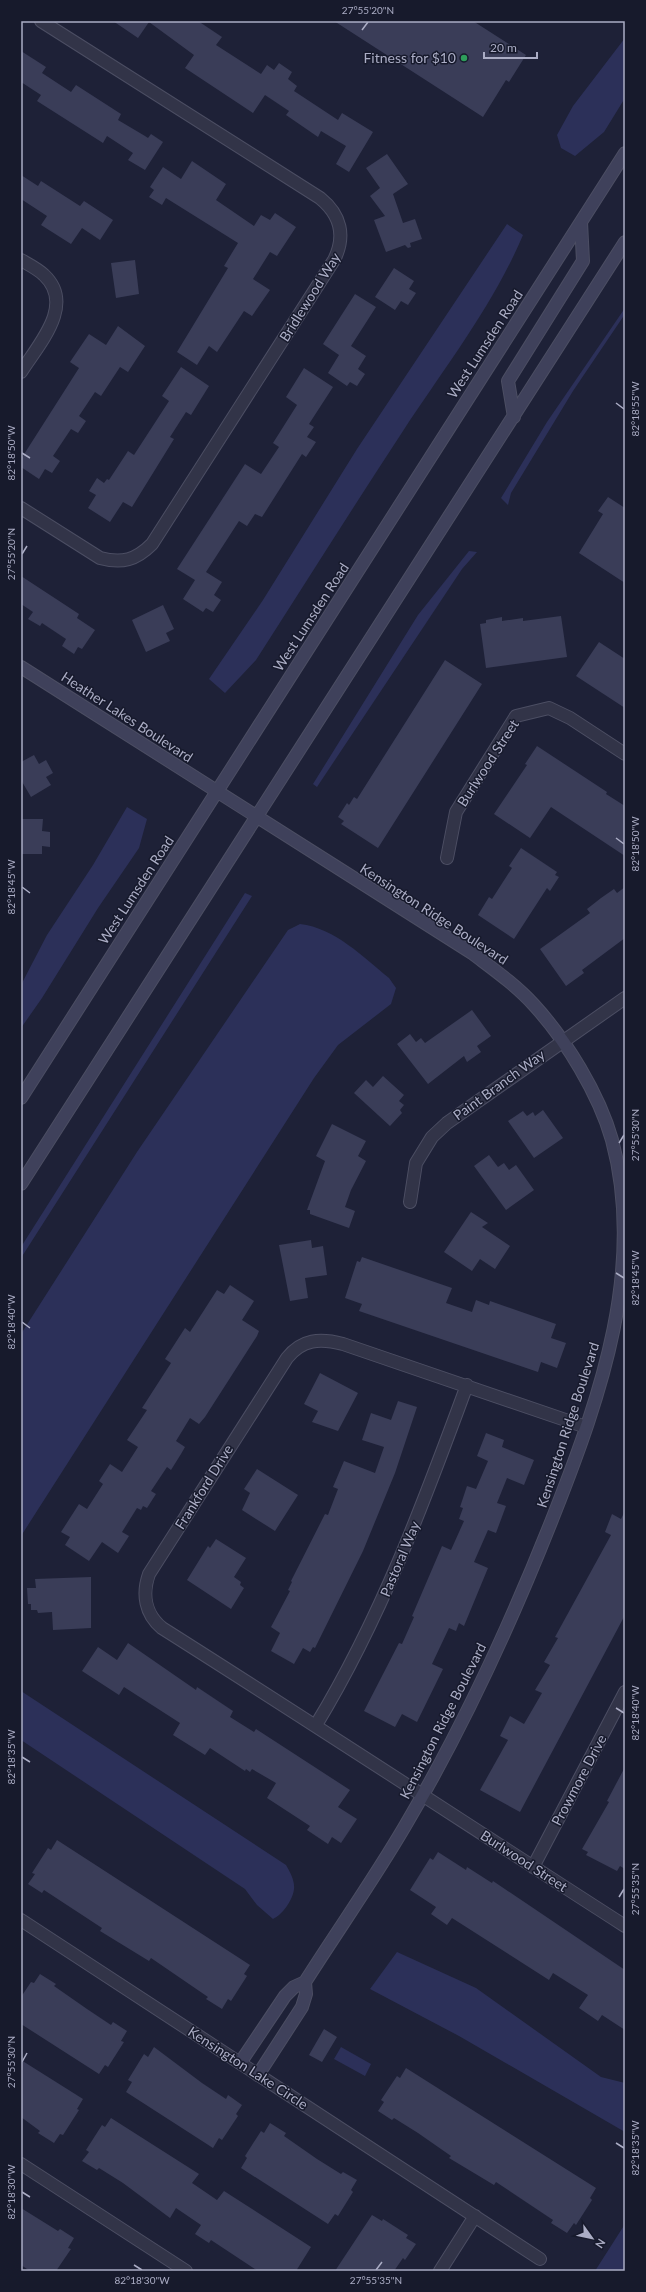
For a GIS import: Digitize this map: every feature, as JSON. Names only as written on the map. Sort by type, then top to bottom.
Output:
[{"type":"main road","name":"West Lumsden Road","points":[[21,1098],[625,153]]},
{"type":"main road","points":[[514,417],[508,381],[583,261],[581,222]]},
{"type":"main road","points":[[21,1184],[625,242]]},
{"type":"main road","name":"Heather Lakes Boulevard","points":[[21,667],[216,792]]},
{"type":"main road","name":"Kensington Ridge Boulevard","points":[[216,792],[472,953],[523,994],[544,1016],[586,1080],[603,1116],[616,1158],[624,1206],[624,1258],[618,1309],[609,1351],[586,1427],[565,1486],[516,1608],[422,1796],[305,1982],[294,1987],[285,1996],[240,2063]]},
{"type":"main road","name":"Kensington Ridge Boulevard","points":[[258,2075],[302,2007],[306,1994],[305,1982]]},
{"type":"street","name":"Bridlewood Way","points":[[21,508],[100,558],[114,562],[129,560],[142,554],[156,537],[334,260],[342,238],[340,225],[336,214],[320,198],[41,21]]},
{"type":"street","points":[[21,260],[44,274],[52,285],[57,298],[57,312],[51,326],[21,372]]},
{"type":"street","name":"Burlwood Street","points":[[447,858],[456,812],[516,716],[549,708],[570,718],[625,754]]},
{"type":"street","name":"Paint Branch Way","points":[[410,1202],[416,1164],[432,1137],[447,1122],[561,1040],[625,998]]},
{"type":"street","name":"Frankford Drive","points":[[422,1796],[316,1725],[155,1622],[148,1609],[145,1598],[146,1583],[149,1574],[286,1358],[296,1347],[310,1341],[322,1340],[336,1342],[586,1427]]},
{"type":"street","name":"Pastoral Way","points":[[316,1725],[347,1670],[385,1594],[418,1517],[467,1386]]},
{"type":"street","name":"Prowmore Drive","points":[[532,1867],[625,1692]]},
{"type":"street","name":"Burlwood Street","points":[[422,1796],[625,1926]]},
{"type":"street","name":"Kensington Lake Circle","points":[[21,1920],[540,2259]]},
{"type":"street","points":[[21,2164],[186,2271]]},
{"type":"street","points":[[440,2271],[475,2216]]},
{"type":"water","points":[[625,38],[625,98],[604,132],[575,156],[561,148],[557,135],[573,106]]},
{"type":"water","points":[[507,224],[523,235],[498,287],[468,336],[384,460],[256,660],[225,693],[209,679],[263,600],[357,449]]},
{"type":"water","points":[[625,308],[625,314],[573,391],[511,493],[508,505],[501,498],[547,422]]},
{"type":"water","points":[[469,551],[477,552],[462,569],[317,787],[313,784],[418,615]]},
{"type":"water","points":[[127,807],[147,819],[139,848],[98,908],[42,998],[21,1028],[21,985],[47,935],[93,865]]},
{"type":"water","points":[[245,893],[252,896],[21,1258],[21,1247]]},
{"type":"water","points":[[300,924],[325,931],[337,937],[389,978],[396,988],[391,1004],[338,1045],[314,1078],[21,1536],[21,1334],[137,1152],[288,930]]},
{"type":"water","points":[[21,1691],[286,1865],[293,1880],[294,1889],[292,1898],[283,1911],[273,1919],[257,1905],[245,1889],[21,1740]]},
{"type":"water","points":[[397,1952],[476,1988],[601,2077],[625,2083],[625,2132],[459,2036],[370,1989]]},
{"type":"water","points":[[341,2047],[371,2064],[365,2076],[334,2059]]},
{"type":"water","points":[[625,2224],[625,2271],[595,2271]]},
{"type":"building","points":[[113,21],[198,21],[222,37],[216,45],[261,74],[267,65],[274,70],[279,63],[292,72],[288,79],[297,86],[294,91],[338,120],[342,113],[373,132],[349,172],[336,164],[346,146],[321,131],[318,137],[286,115],[289,111],[265,95],[253,113],[185,68],[194,55],[149,22],[138,38]]},
{"type":"building","points":[[334,21],[473,21],[526,55],[509,82],[506,80],[483,117]]},
{"type":"building","points":[[21,51],[46,67],[42,73],[71,92],[76,85],[121,114],[118,120],[148,138],[151,134],[163,142],[145,170],[128,160],[133,153],[107,136],[103,143],[37,101],[41,95],[21,82]]},
{"type":"building","points":[[387,154],[408,184],[393,194],[403,223],[415,219],[422,239],[410,243],[411,247],[408,248],[405,245],[386,252],[374,220],[385,216],[370,196],[380,188],[366,168]]},
{"type":"building","points":[[192,161],[226,184],[216,200],[254,226],[261,215],[270,220],[275,213],[296,227],[277,256],[270,252],[253,279],[270,290],[252,316],[244,311],[217,352],[209,346],[197,365],[177,352],[228,268],[224,266],[238,243],[166,198],[162,205],[149,197],[154,190],[150,187],[163,167],[181,179]]},
{"type":"building","points":[[21,175],[38,186],[41,181],[80,206],[84,201],[113,220],[100,240],[82,228],[71,244],[41,225],[47,216],[21,199]]},
{"type":"building","points":[[135,260],[139,294],[116,298],[111,263]]},
{"type":"building","points":[[394,268],[414,281],[409,289],[416,293],[408,305],[401,301],[395,310],[375,297]]},
{"type":"building","points":[[355,294],[376,307],[351,346],[366,356],[358,369],[365,374],[357,386],[350,382],[347,386],[328,373],[339,355],[323,344]]},
{"type":"building","points":[[118,326],[145,346],[128,372],[120,367],[101,396],[95,392],[79,416],[86,421],[78,433],[71,429],[53,456],[60,461],[52,473],[45,469],[39,479],[21,467],[21,459],[79,368],[70,362],[89,334],[106,345]]},
{"type":"building","points":[[181,367],[209,386],[191,415],[186,412],[170,437],[174,439],[132,507],[123,502],[110,522],[88,508],[96,495],[89,491],[97,478],[104,483],[107,479],[109,480],[128,451],[134,455],[169,401],[162,396]]},
{"type":"building","points":[[304,368],[333,387],[309,424],[314,427],[307,437],[316,442],[306,457],[302,454],[262,517],[255,514],[247,526],[239,521],[206,572],[222,582],[214,595],[221,600],[213,612],[206,608],[203,612],[183,599],[195,580],[177,569],[245,464],[261,474],[279,447],[273,443],[297,405],[286,397]]},
{"type":"building","points":[[608,497],[625,508],[625,583],[579,553],[603,514],[598,511]]},
{"type":"building","points":[[21,576],[79,614],[77,618],[95,630],[82,649],[78,647],[74,654],[62,646],[66,639],[42,623],[40,626],[28,619],[33,612],[21,604]]},
{"type":"building","points":[[163,605],[174,629],[166,633],[170,641],[146,652],[132,620]]},
{"type":"building","points":[[561,616],[567,657],[486,668],[480,624],[486,623],[486,620],[502,617],[502,621],[523,618],[523,621]]},
{"type":"building","points":[[599,642],[625,659],[625,708],[576,676]]},
{"type":"building","points":[[445,660],[482,684],[378,848],[341,824],[344,821],[338,817],[347,803],[349,805],[354,797],[357,799]]},
{"type":"building","points":[[537,746],[607,792],[606,794],[625,806],[625,856],[551,807],[530,838],[494,814],[527,765],[525,764]]},
{"type":"building","points":[[34,755],[39,764],[46,760],[53,773],[46,777],[51,785],[31,797],[21,780],[21,762]]},
{"type":"building","points":[[21,819],[43,819],[42,831],[50,832],[50,847],[42,846],[42,854],[21,854]]},
{"type":"building","points":[[521,848],[557,872],[555,875],[559,877],[550,891],[547,888],[514,939],[478,915],[489,897],[492,899],[512,868],[509,866]]},
{"type":"building","points":[[625,887],[625,938],[582,970],[584,973],[566,986],[540,949],[590,913],[587,909],[601,898],[614,889],[617,893]]},
{"type":"building","points":[[472,1010],[491,1036],[477,1046],[481,1052],[467,1062],[464,1056],[428,1084],[397,1044],[410,1034],[416,1042],[421,1038],[425,1043]]},
{"type":"building","points":[[383,1076],[404,1095],[399,1101],[404,1105],[400,1110],[402,1113],[390,1126],[354,1093],[366,1080],[373,1087]]},
{"type":"building","points":[[543,1110],[563,1138],[534,1158],[508,1121],[523,1111],[527,1116],[533,1112],[535,1116]]},
{"type":"building","points":[[332,1124],[366,1141],[358,1156],[366,1161],[351,1190],[345,1207],[355,1211],[349,1228],[310,1214],[310,1210],[307,1210],[325,1161],[316,1156]]},
{"type":"building","points":[[489,1155],[498,1167],[504,1163],[509,1170],[516,1165],[534,1190],[506,1210],[474,1166]]},
{"type":"building","points":[[471,1212],[488,1223],[482,1227],[510,1246],[495,1269],[480,1259],[472,1271],[444,1252]]},
{"type":"building","points":[[311,1240],[312,1248],[323,1246],[327,1275],[305,1278],[308,1298],[290,1301],[279,1245]]},
{"type":"building","points":[[362,1257],[452,1288],[446,1303],[472,1312],[476,1300],[489,1305],[490,1301],[556,1324],[551,1338],[566,1343],[557,1368],[541,1362],[538,1372],[359,1311],[362,1304],[345,1298],[357,1261],[360,1262]]},
{"type":"building","points":[[230,1285],[254,1301],[242,1320],[259,1331],[257,1336],[205,1417],[199,1424],[190,1418],[176,1441],[185,1447],[171,1470],[167,1467],[151,1491],[156,1494],[147,1508],[143,1506],[141,1510],[137,1508],[122,1532],[129,1536],[118,1553],[102,1542],[89,1561],[65,1545],[70,1537],[61,1532],[79,1504],[87,1509],[103,1484],[99,1481],[110,1464],[122,1472],[138,1447],[127,1440],[147,1410],[142,1408],[171,1363],[165,1359],[185,1328],[190,1332],[217,1290],[224,1294]]},
{"type":"building","points":[[320,1373],[358,1393],[338,1431],[312,1422],[318,1411],[304,1404]]},
{"type":"building","points":[[398,1401],[417,1407],[395,1473],[363,1551],[315,1648],[313,1647],[310,1652],[303,1648],[294,1664],[271,1651],[280,1633],[271,1627],[290,1591],[288,1590],[292,1582],[291,1581],[325,1514],[328,1515],[338,1489],[333,1487],[344,1461],[375,1473],[384,1447],[362,1440],[371,1413],[391,1420]]},
{"type":"building","points":[[486,1433],[504,1440],[502,1447],[534,1460],[524,1485],[507,1478],[497,1503],[506,1506],[496,1533],[488,1530],[474,1562],[488,1568],[464,1626],[459,1623],[456,1631],[449,1628],[432,1664],[443,1669],[417,1722],[402,1714],[395,1727],[364,1711],[399,1643],[402,1644],[414,1617],[412,1616],[442,1546],[451,1550],[464,1521],[459,1519],[463,1508],[460,1507],[467,1486],[476,1489],[488,1461],[477,1456]]},
{"type":"building","points":[[257,1469],[298,1495],[275,1531],[242,1510],[250,1493],[244,1489]]},
{"type":"building","points":[[625,1511],[625,1615],[520,1812],[480,1790],[508,1740],[500,1736],[510,1716],[524,1724],[542,1693],[535,1690],[550,1665],[544,1662],[558,1638],[555,1637],[611,1535],[605,1532],[612,1514],[621,1519]]},
{"type":"building","points":[[216,1539],[246,1558],[234,1577],[241,1582],[240,1585],[244,1588],[231,1609],[187,1580],[208,1546],[210,1548]]},
{"type":"building","points":[[91,1577],[91,1628],[53,1630],[52,1612],[38,1613],[37,1610],[31,1610],[31,1604],[28,1604],[27,1588],[36,1588],[35,1579]]},
{"type":"building","points":[[128,1643],[196,1690],[197,1687],[233,1711],[230,1717],[254,1732],[256,1729],[350,1790],[338,1807],[357,1819],[341,1843],[332,1837],[328,1844],[307,1830],[310,1826],[267,1798],[276,1783],[252,1769],[250,1772],[246,1769],[245,1771],[210,1748],[205,1755],[173,1735],[180,1723],[124,1687],[119,1695],[82,1671],[98,1647],[117,1660]]},
{"type":"building","points":[[625,1767],[625,1869],[620,1866],[617,1871],[586,1855],[588,1852],[582,1849],[609,1802],[607,1801]]},
{"type":"building","points":[[57,1840],[250,1965],[244,1974],[247,1976],[231,2001],[228,1999],[222,2009],[206,1999],[208,1997],[151,1958],[149,1961],[100,1931],[102,1928],[44,1890],[42,1893],[28,1884],[35,1874],[32,1873],[48,1848],[51,1850]]},
{"type":"building","points":[[438,1852],[466,1870],[467,1867],[492,1883],[493,1881],[625,1970],[625,2030],[602,2015],[598,2021],[579,2008],[588,1995],[553,1973],[549,1980],[452,1918],[447,1925],[431,1914],[436,1907],[410,1890],[430,1858],[433,1860]]},
{"type":"building","points":[[40,1974],[56,1984],[54,1986],[111,2025],[113,2022],[127,2031],[121,2041],[124,2042],[108,2067],[105,2065],[99,2074],[21,2024],[21,1997],[31,1982],[34,1983]]},
{"type":"building","points":[[324,2029],[337,2037],[322,2062],[309,2055]]},
{"type":"building","points":[[154,2047],[226,2099],[228,2095],[242,2105],[236,2114],[238,2116],[222,2140],[219,2138],[213,2148],[126,2092],[132,2082],[128,2080],[144,2054],[148,2057]]},
{"type":"building","points":[[21,2060],[83,2099],[77,2109],[79,2110],[63,2135],[60,2134],[54,2143],[38,2133],[40,2131],[21,2117]]},
{"type":"building","points":[[406,2068],[596,2188],[590,2198],[592,2200],[576,2225],[574,2223],[567,2233],[551,2223],[553,2220],[496,2182],[494,2185],[449,2158],[451,2156],[418,2133],[394,2118],[392,2120],[378,2111],[384,2102],[381,2100],[397,2076],[400,2078]]},
{"type":"building","points":[[111,2118],[199,2174],[192,2183],[217,2200],[224,2191],[311,2247],[296,2271],[258,2271],[211,2240],[209,2243],[195,2234],[201,2225],[176,2208],[170,2218],[123,2183],[99,2168],[97,2170],[82,2161],[89,2152],[86,2150],[102,2125],[105,2127]]},
{"type":"building","points":[[270,2123],[286,2133],[284,2136],[317,2159],[341,2174],[343,2172],[357,2180],[351,2190],[353,2192],[338,2216],[335,2214],[328,2224],[241,2168],[247,2158],[245,2156],[261,2131],[264,2133]]},
{"type":"building","points":[[21,2208],[58,2231],[60,2229],[74,2238],[68,2248],[71,2249],[56,2271],[30,2271],[21,2265]]},
{"type":"building","points":[[372,2215],[382,2221],[383,2219],[408,2235],[406,2238],[416,2244],[405,2260],[403,2258],[394,2271],[335,2271]]},
{"type":"place","name":"Fitness for $10","points":[[464,58]]}]
